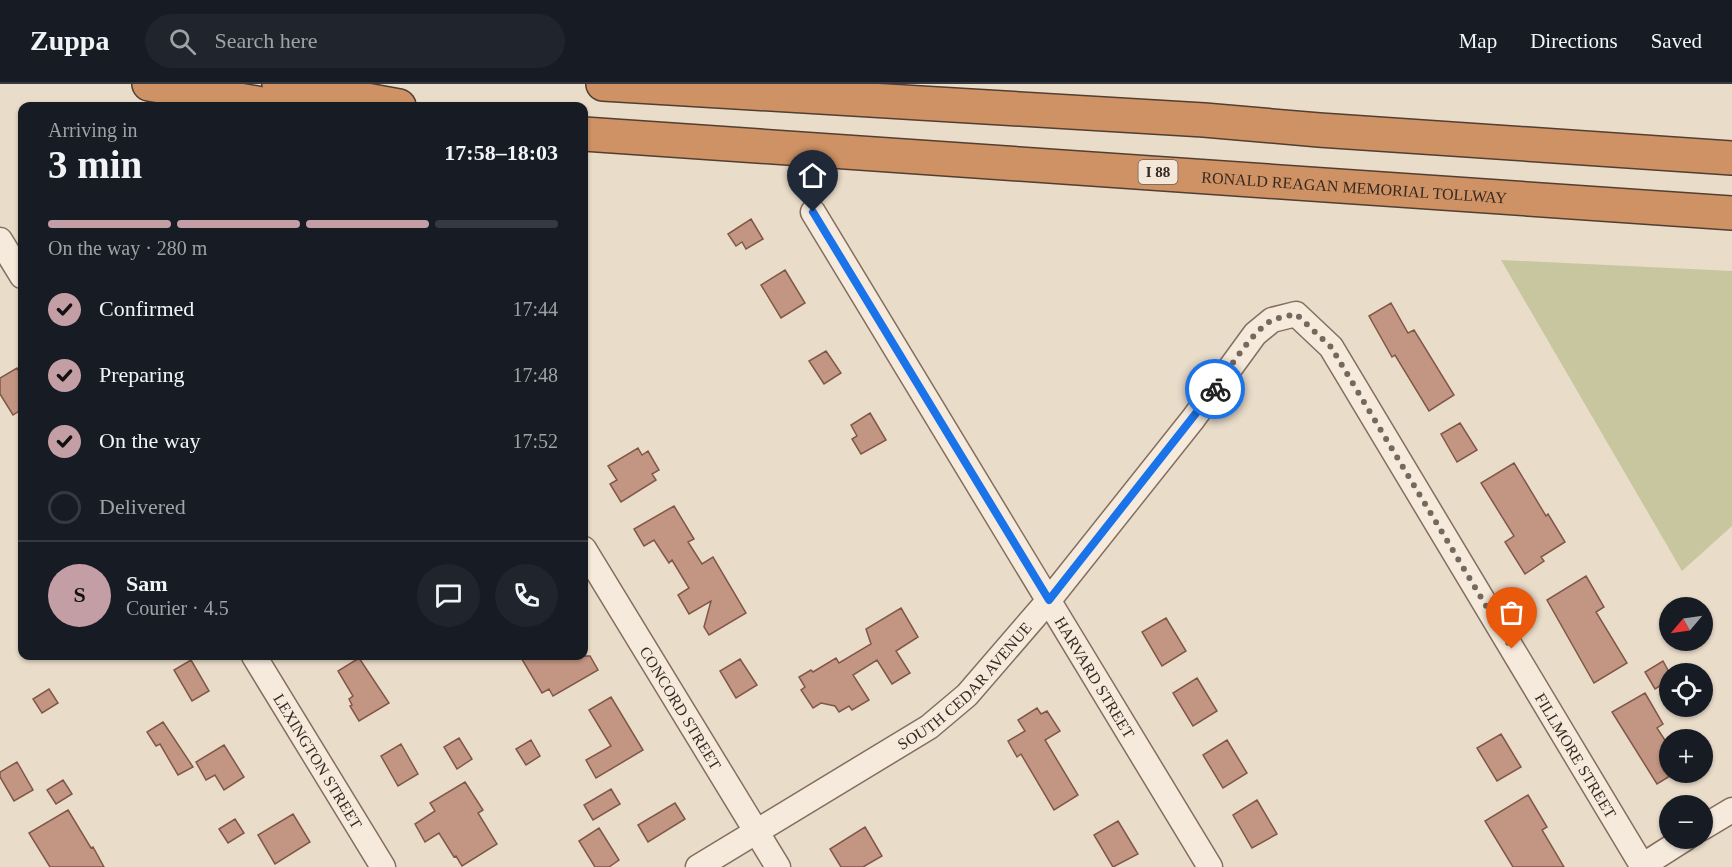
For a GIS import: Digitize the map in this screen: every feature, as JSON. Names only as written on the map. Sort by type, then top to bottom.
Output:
[{"type":"highway","points":[[149,84],[250,102]]},
{"type":"highway","points":[[279,84],[377,102]]},
{"type":"highway","points":[[603,84],[1204,120],[1732,158]]},
{"type":"highway","points":[[918,84],[1204,120]]},
{"type":"highway","name":"RONALD REAGAN MEMORIAL TOLLWAY","points":[[588,134],[1732,213]]},
{"type":"street","name":"HARVARD STREET","points":[[813,212],[1210,867]]},
{"type":"street","points":[[0,240],[18,269]]},
{"type":"street","name":"SOUTH CEDAR AVENUE","points":[[698,867],[937,721],[967,695],[1049,600],[1193,419],[1255,334],[1272,320],[1296,314]]},
{"type":"street","name":"FILLMORE STREET","points":[[1296,314],[1331,347],[1642,866]]},
{"type":"street","name":"CONCORD STREET","points":[[588,556],[778,867]]},
{"type":"street","name":"LEXINGTON STREET","points":[[256,660],[383,867]]},
{"type":"street","points":[[1713,821],[1732,810]]},
{"type":"street","points":[[1642,866],[1669,849]]},
{"type":"green space","points":[[1501,260],[1732,271],[1732,526],[1682,571]]},
{"type":"building","points":[[751,219],[763,239],[746,249],[742,242],[736,246],[728,234]]},
{"type":"building","points":[[785,270],[805,303],[781,318],[761,285]]},
{"type":"building","points":[[1391,303],[1408,333],[1414,330],[1454,395],[1429,411],[1395,355],[1392,357],[1369,316]]},
{"type":"building","points":[[826,351],[841,373],[824,384],[809,361]]},
{"type":"building","points":[[17,368],[18,370],[18,412],[13,415],[0,394],[0,378]]},
{"type":"building","points":[[870,413],[886,440],[861,454],[852,439],[857,436],[851,425]]},
{"type":"building","points":[[1460,423],[1477,450],[1457,462],[1441,434]]},
{"type":"building","points":[[638,448],[642,455],[648,451],[659,470],[652,474],[656,480],[621,502],[610,484],[617,480],[608,466]]},
{"type":"building","points":[[1514,463],[1546,516],[1548,514],[1565,542],[1541,557],[1544,561],[1525,574],[1505,542],[1514,536],[1481,483]]},
{"type":"building","points":[[674,506],[694,539],[688,542],[702,564],[713,557],[746,613],[709,635],[704,627],[711,601],[689,614],[678,595],[689,588],[672,560],[669,563],[654,540],[644,546],[634,529]]},
{"type":"building","points":[[1586,576],[1604,607],[1596,612],[1627,663],[1594,683],[1547,600]]},
{"type":"building","points":[[901,608],[918,637],[896,651],[910,673],[892,684],[877,660],[853,675],[869,700],[852,710],[849,706],[839,712],[835,706],[821,703],[813,708],[801,690],[805,687],[799,677],[811,670],[813,672],[836,658],[839,663],[871,644],[866,629]]},
{"type":"building","points":[[1166,618],[1186,651],[1162,666],[1142,632]]},
{"type":"building","points":[[590,656],[598,670],[553,696],[549,689],[542,693],[522,660],[588,660]]},
{"type":"building","points":[[740,659],[757,685],[736,698],[720,671]]},
{"type":"building","points":[[191,660],[209,691],[192,701],[174,670]]},
{"type":"building","points":[[356,660],[360,660],[389,703],[359,721],[350,706],[352,705],[349,699],[353,696],[338,671]]},
{"type":"building","points":[[1659,663],[1659,687],[1655,689],[1645,672]]},
{"type":"building","points":[[1197,678],[1217,711],[1193,726],[1173,693]]},
{"type":"building","points":[[49,689],[58,703],[42,713],[33,699]]},
{"type":"building","points":[[1645,693],[1663,724],[1657,728],[1659,731],[1659,783],[1657,784],[1612,712]]},
{"type":"building","points":[[611,697],[643,750],[596,778],[586,760],[611,746],[589,710]]},
{"type":"building","points":[[1037,708],[1041,714],[1047,711],[1060,731],[1045,740],[1078,795],[1054,810],[1021,754],[1017,757],[1008,741],[1025,731],[1018,720]]},
{"type":"building","points":[[163,722],[193,767],[178,775],[160,744],[156,746],[147,732]]},
{"type":"building","points":[[1501,734],[1521,767],[1497,781],[1477,748]]},
{"type":"building","points":[[459,738],[472,759],[457,769],[444,747]]},
{"type":"building","points":[[531,740],[540,756],[526,765],[516,749]]},
{"type":"building","points":[[1227,740],[1247,773],[1223,788],[1203,755]]},
{"type":"building","points":[[401,744],[418,774],[398,786],[381,756]]},
{"type":"building","points":[[224,745],[244,777],[224,790],[215,775],[206,780],[196,762]]},
{"type":"building","points":[[17,762],[33,790],[14,801],[0,777],[0,772]]},
{"type":"building","points":[[63,780],[72,794],[56,804],[47,790]]},
{"type":"building","points":[[465,782],[483,810],[478,813],[497,844],[462,866],[439,833],[425,842],[415,824],[435,811],[430,803]]},
{"type":"building","points":[[611,789],[620,804],[593,820],[584,805]]},
{"type":"building","points":[[1528,795],[1547,827],[1542,830],[1564,867],[1513,867],[1485,821]]},
{"type":"building","points":[[1257,800],[1277,834],[1252,848],[1233,815]]},
{"type":"building","points":[[675,803],[685,819],[648,842],[638,825]]},
{"type":"building","points":[[68,810],[104,867],[50,867],[29,833]]},
{"type":"building","points":[[293,814],[310,842],[275,864],[258,835]]},
{"type":"building","points":[[235,819],[244,833],[228,843],[219,829]]},
{"type":"building","points":[[1118,821],[1138,854],[1113,867],[1094,835]]},
{"type":"building","points":[[865,827],[882,856],[863,867],[841,867],[830,849]]},
{"type":"building","points":[[599,828],[619,860],[609,867],[595,867],[579,841]]},
{"type":"way so far","points":[[1215,389],[1255,334],[1272,320],[1296,314],[1331,347],[1512,649]]},
{"type":"route","points":[[813,212],[1049,600],[1215,389]]}]
